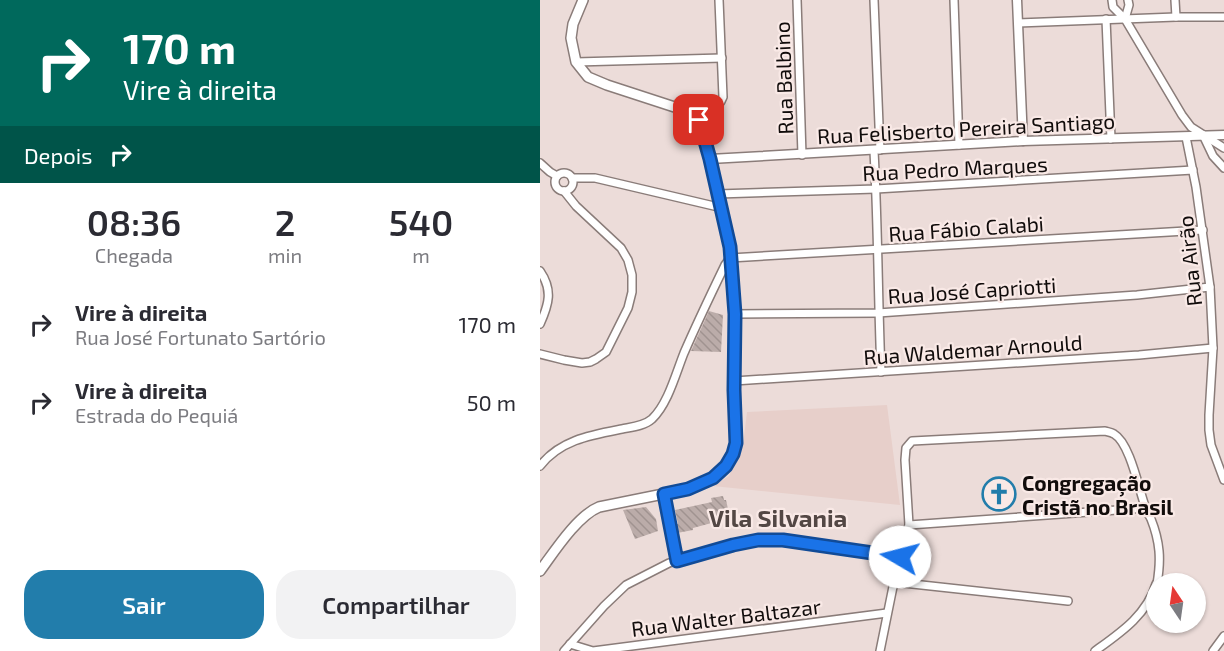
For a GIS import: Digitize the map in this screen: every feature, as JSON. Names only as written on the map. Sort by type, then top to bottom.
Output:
[{"type":"main road","points":[[540,571],[586,513],[592,509],[688,489],[713,478],[726,466],[736,443],[735,314],[730,247],[703,132],[696,114],[588,77],[576,62],[572,49],[573,24],[583,0]]},
{"type":"street","points":[[696,114],[707,113],[715,109],[723,97],[719,0]]},
{"type":"street","name":"Rua Balbino","points":[[797,0],[802,155]]},
{"type":"street","points":[[874,0],[879,250],[878,313],[881,372]]},
{"type":"street","points":[[954,0],[959,146]]},
{"type":"street","points":[[1017,0],[1023,141]]},
{"type":"street","points":[[1112,0],[1113,8],[1125,19],[1182,116],[1191,127],[1224,148]]},
{"type":"street","points":[[1125,19],[1128,0]]},
{"type":"street","points":[[1175,0],[1176,17]]},
{"type":"street","points":[[1018,23],[1224,17]]},
{"type":"street","points":[[1106,19],[1111,139]]},
{"type":"street","points":[[576,62],[722,58]]},
{"type":"street","points":[[1203,135],[1213,156],[1224,168]]},
{"type":"street","name":"Rua Felisberto Pereira Santiago","points":[[710,159],[1023,141],[1224,135]]},
{"type":"street","name":"Rua Airão","points":[[1186,136],[1203,230],[1210,287],[1213,348],[1209,430],[1211,445],[1224,480]]},
{"type":"street","points":[[540,163],[557,176]]},
{"type":"street","name":"Rua Pedro Marques","points":[[718,194],[876,189],[1193,170]]},
{"type":"street","points":[[557,176],[565,173],[572,178],[595,178],[722,207]]},
{"type":"street","points":[[540,354],[582,363],[597,359],[606,352],[628,308],[632,292],[632,275],[628,260],[621,248],[576,206],[564,191],[557,187],[555,182],[557,176]]},
{"type":"street","points":[[564,191],[572,186],[572,178]]},
{"type":"street","name":"Rua Fábio Calabi","points":[[730,258],[1203,230]]},
{"type":"street","points":[[540,466],[548,456],[565,444],[611,431],[641,426],[651,420],[662,406],[686,349],[730,258]]},
{"type":"street","points":[[540,271],[546,282],[549,300],[540,324]]},
{"type":"street","name":"Rua José Capriotti","points":[[735,314],[878,313],[1125,296],[1210,287]]},
{"type":"street","name":"Rua Waldemar Arnould","points":[[734,381],[1139,355],[1213,348]]},
{"type":"street","points":[[880,651],[894,582],[909,525],[905,460],[906,448],[912,441],[1105,431],[1114,434],[1126,451],[1138,480],[1145,508],[1154,527],[1159,551],[1159,573]]},
{"type":"street","points":[[664,494],[677,561]]},
{"type":"street","points":[[909,525],[1145,508]]},
{"type":"street","points":[[564,651],[626,585],[647,573],[677,561],[733,545],[758,540],[783,540],[900,557]]},
{"type":"street","points":[[894,582],[1068,601]]},
{"type":"street","points":[[1095,651],[1132,623],[1146,605]]},
{"type":"street","name":"Rua Walter Baltazar","points":[[570,644],[593,651],[887,613]]},
{"type":"street","points":[[1213,651],[1224,636]]},
{"type":"shaded area","points":[[887,405],[900,505],[713,486],[729,476],[743,445],[747,412]]},
{"type":"building","points":[[709,311],[723,315],[721,352],[691,351]]},
{"type":"building","name":"Congregação Cristã no Brasil","points":[[1008,482],[1012,504],[988,507],[988,484]]},
{"type":"building","points":[[723,496],[730,518],[677,533],[675,510],[712,502],[711,498]]},
{"type":"building","points":[[646,507],[656,519],[658,531],[635,539],[623,510]]},
{"type":"place","name":"Congregação Cristã no Brasil","points":[[999,494]]},
{"type":"district","name":"Vila Silvania","points":[[778,517]]},
{"type":"route","points":[[699,120],[729,238],[735,314],[736,443],[726,466],[713,478],[688,489],[664,494],[677,561],[758,540],[783,540],[900,557]]}]
